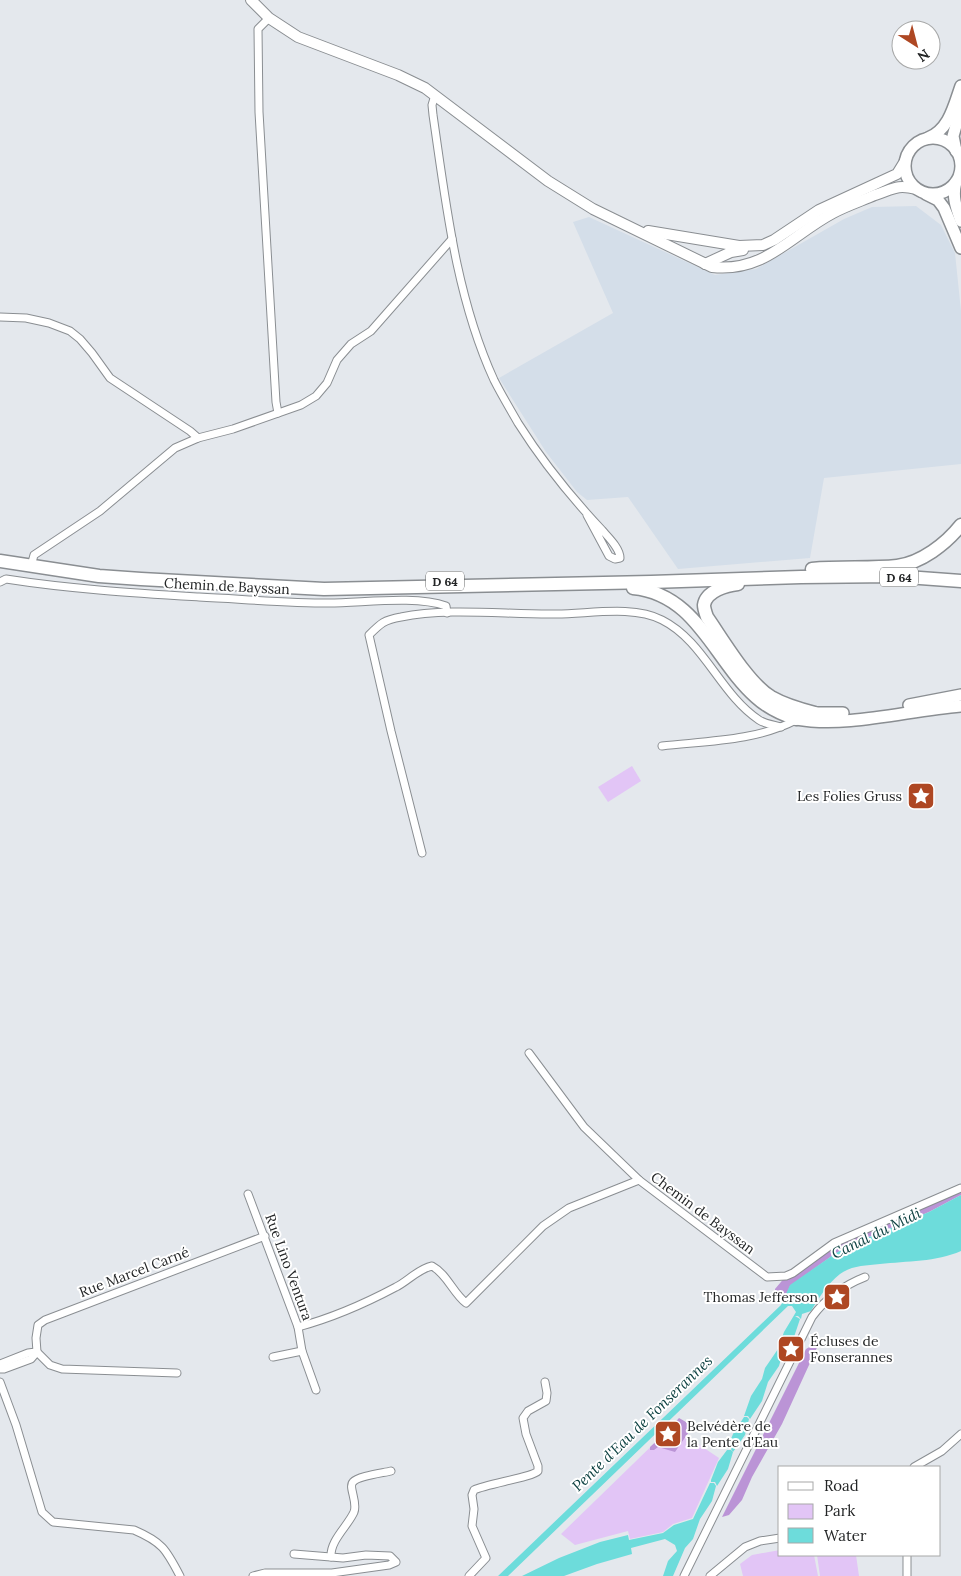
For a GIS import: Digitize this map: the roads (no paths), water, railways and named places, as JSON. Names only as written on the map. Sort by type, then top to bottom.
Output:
[{"type":"highway","points":[[798,570],[837,566],[898,566],[928,554],[947,540],[961,525]]},
{"type":"highway","name":"D 64","points":[[0,561],[140,579],[324,589],[837,576],[892,576],[961,581]]},
{"type":"highway","name":"D 64","points":[[267,586],[324,583],[662,577],[798,570],[922,572],[961,576]]},
{"type":"highway","points":[[815,713],[791,707],[769,696],[752,679],[707,617],[704,606],[707,598],[715,591],[730,585],[837,576]]},
{"type":"highway","points":[[535,585],[642,589],[665,598],[678,605],[692,618],[742,683],[756,697],[775,711],[796,719]]},
{"type":"main road","points":[[961,86],[944,129],[937,135],[924,140],[912,148],[905,161],[907,176],[920,191],[938,200],[944,208],[961,248]]},
{"type":"main road","points":[[961,108],[953,136],[961,163],[954,192],[955,203],[961,221]]},
{"type":"main road","points":[[924,140],[933,138],[942,140],[950,144],[959,155]]},
{"type":"main road","points":[[920,191],[934,194],[942,192],[950,188],[959,176]]},
{"type":"main road","points":[[815,713],[839,714],[872,710],[941,700],[961,695]]},
{"type":"main road","points":[[796,719],[813,722],[842,721],[961,706]]},
{"type":"street","points":[[251,0],[269,18],[298,37],[398,75],[425,88],[548,181],[593,210],[706,264],[723,268],[748,265],[778,250],[833,213],[902,186],[920,191]]},
{"type":"street","points":[[269,18],[258,30],[259,112],[275,392],[278,413]]},
{"type":"street","points":[[435,95],[432,105],[433,115],[452,239],[464,294],[494,380],[536,451],[611,541],[620,554],[620,558],[615,559],[609,556],[588,515]]},
{"type":"street","points":[[706,264],[731,252],[756,249],[774,240],[819,210],[897,174],[905,161]]},
{"type":"street","points":[[634,229],[738,246],[763,245]]},
{"type":"street","points":[[31,566],[34,555],[100,511],[175,448],[198,438],[233,429],[301,405],[316,396],[327,383],[337,360],[351,344],[376,325],[452,239]]},
{"type":"street","points":[[0,317],[26,318],[49,323],[70,331],[92,353],[110,378],[198,438]]},
{"type":"street","name":"Chemin de Bayssan","points":[[0,582],[6,579],[132,593],[274,601],[329,603],[435,602],[446,606],[447,613]]},
{"type":"street","points":[[422,853],[369,635],[382,622],[402,617],[447,613],[557,614],[623,612],[644,614],[660,619],[676,628],[690,642],[745,709],[761,721],[781,727]]},
{"type":"street","points":[[791,707],[796,719]]},
{"type":"street","points":[[662,746],[726,739],[768,731],[815,713]]},
{"type":"street","points":[[529,1053],[584,1127],[639,1180]]},
{"type":"street","name":"Chemin de Bayssan","points":[[298,1327],[321,1321],[370,1301],[399,1286],[426,1267],[432,1266],[439,1270],[458,1297],[466,1302],[543,1226],[569,1208],[639,1180],[767,1277],[786,1276],[793,1273],[834,1243],[961,1188]]},
{"type":"street","name":"Rue Lino Ventura","points":[[248,1194],[298,1327],[302,1351],[316,1390]]},
{"type":"street","name":"Rue Marcel Carné","points":[[37,1352],[36,1338],[38,1326],[45,1320],[265,1236]]},
{"type":"street","points":[[684,1576],[812,1317],[832,1294],[865,1277]]},
{"type":"street","points":[[273,1358],[302,1351]]},
{"type":"street","points":[[0,1364],[28,1353],[37,1352]]},
{"type":"street","points":[[0,1369],[31,1359],[37,1352]]},
{"type":"street","points":[[37,1352],[50,1365],[62,1368],[177,1373]]},
{"type":"street","points":[[0,1382],[16,1425],[42,1512],[53,1522],[134,1530],[144,1534],[164,1548],[180,1576]]},
{"type":"street","points":[[469,1576],[486,1558],[472,1526],[474,1509],[472,1495],[474,1490],[530,1476],[538,1471],[523,1418],[528,1411],[546,1401],[545,1382]]},
{"type":"street","points":[[916,1466],[942,1451],[961,1434]]},
{"type":"street","points":[[331,1557],[330,1552],[334,1544],[356,1509],[351,1486],[353,1482],[391,1471]]},
{"type":"street","points":[[710,1576],[745,1548],[760,1541],[778,1538]]},
{"type":"street","points":[[253,1576],[265,1573],[332,1572],[389,1565],[396,1562],[390,1556],[331,1557],[294,1554]]},
{"type":"street","points":[[906,1576],[907,1556]]},
{"type":"water","points":[[961,1195],[961,1251],[932,1259],[854,1267],[845,1271],[827,1287],[811,1311],[802,1314],[801,1319],[795,1316],[800,1319],[794,1337],[784,1352],[782,1348],[778,1349],[784,1332],[796,1312],[792,1306],[788,1306],[508,1576],[498,1576],[781,1305],[790,1285],[836,1253],[855,1243],[929,1212]]},
{"type":"water","points":[[778,1349],[781,1349],[783,1352],[779,1366],[768,1382],[762,1401],[750,1419],[748,1416],[744,1416],[751,1396],[762,1379],[765,1368]]},
{"type":"water","points":[[744,1417],[749,1419],[745,1435],[733,1452],[731,1449],[727,1449],[733,1434]]},
{"type":"water","points":[[727,1450],[733,1452],[728,1469],[717,1486],[711,1480],[718,1462]]},
{"type":"water","points":[[710,1483],[714,1483],[716,1486],[712,1501],[700,1519],[693,1539],[685,1548],[673,1576],[663,1576],[668,1561],[677,1551],[675,1545],[665,1539],[631,1548],[632,1554],[564,1576],[522,1576],[559,1558],[600,1542],[628,1535],[629,1540],[663,1533],[674,1525],[693,1519]]},
{"type":"place","name":"Les Folies Gruss","points":[[921,796]]},
{"type":"place","name":"Thomas Jefferson","points":[[837,1297]]},
{"type":"place","name":"Écluses de Fonserannes","points":[[791,1349]]},
{"type":"place","name":"Belvédère de la Pente d'Eau","points":[[668,1434]]},
{"type":"water label","name":"Canal du Midi","points":[[876,1233]]},
{"type":"water label","name":"Pente d'Eau de Fonserannes","points":[[642,1423]]}]
